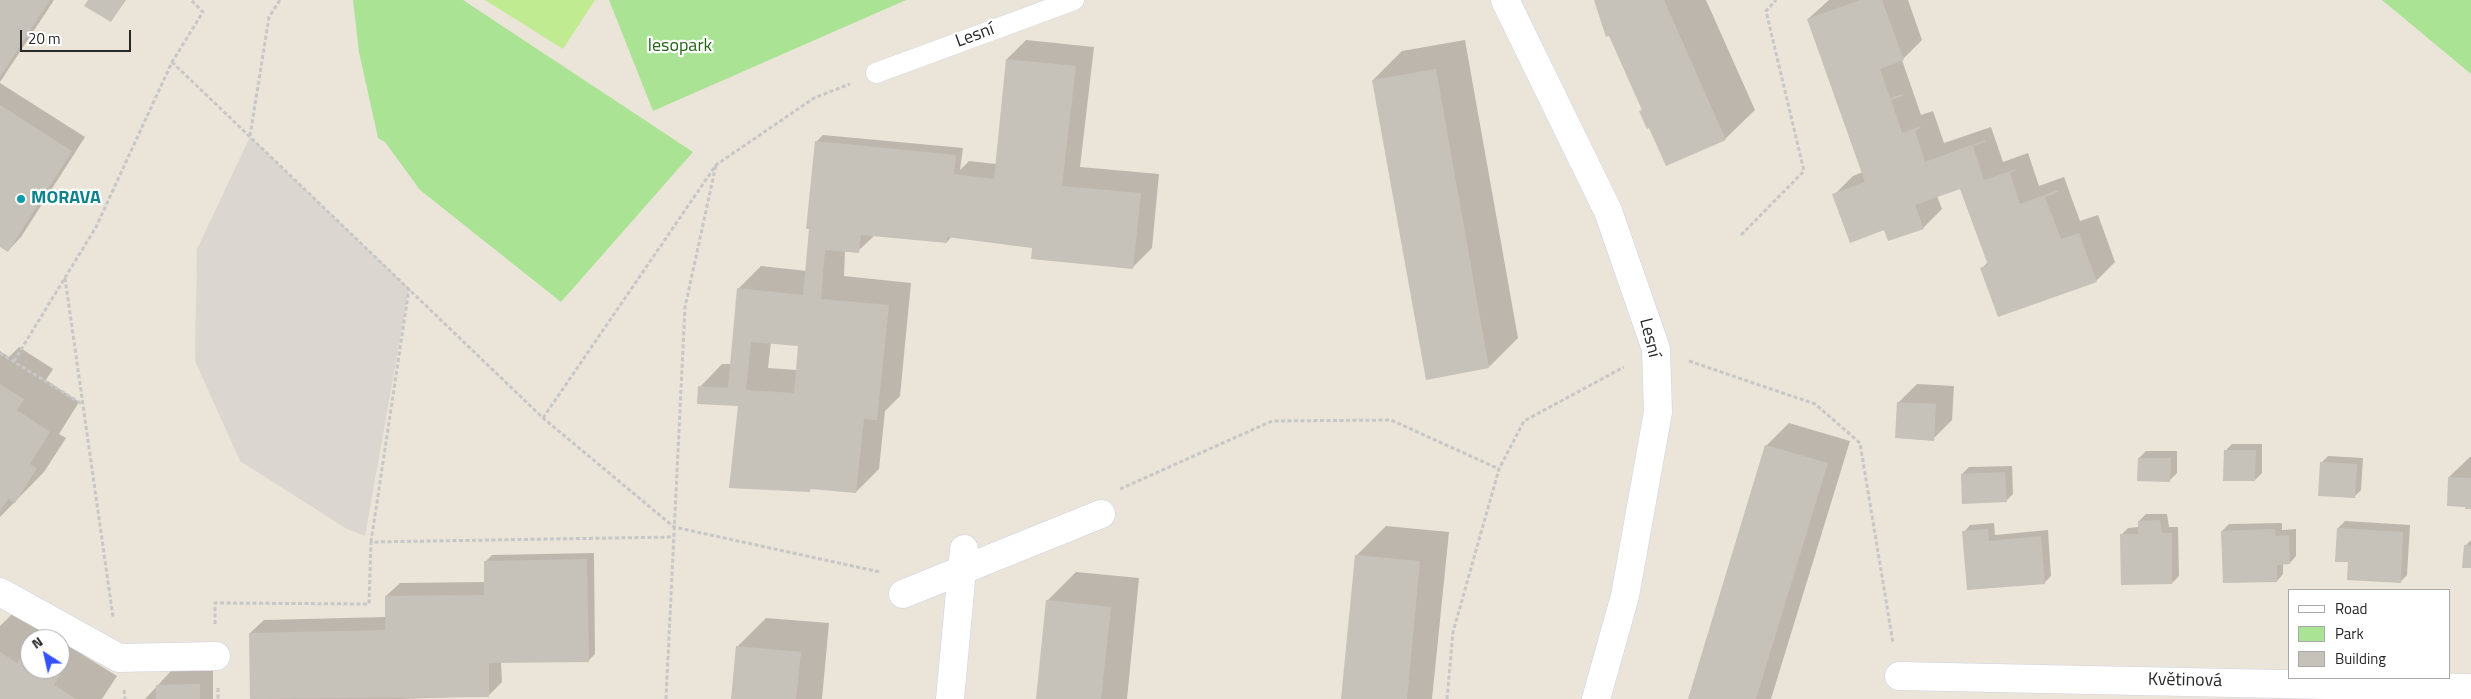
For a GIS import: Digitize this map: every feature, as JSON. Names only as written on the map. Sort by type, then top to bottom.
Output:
[{"type":"street","name":"Lesní","points":[[1505,0],[1608,211],[1656,349],[1658,412],[1625,596],[1596,699]]},
{"type":"street","points":[[903,594],[964,559],[1101,514]]},
{"type":"street","points":[[950,699],[964,559]]},
{"type":"street","points":[[0,592],[119,658],[216,656]]},
{"type":"street","name":"Květinová","points":[[1899,676],[2095,689],[2471,688]]},
{"type":"lane","name":"Lesní","points":[[876,73],[1074,0]]},
{"type":"path","points":[[14,361],[96,227],[172,62],[203,12],[191,0]]},
{"type":"path","points":[[250,137],[269,17],[280,0]]},
{"type":"path","points":[[1741,235],[1804,171],[1766,11],[1776,0]]},
{"type":"path","points":[[172,62],[543,418],[674,527],[884,573]]},
{"type":"path","points":[[543,418],[716,165],[814,98],[876,73]]},
{"type":"path","points":[[666,699],[685,307],[716,165]]},
{"type":"path","points":[[65,278],[125,699]]},
{"type":"path","points":[[218,699],[215,603],[369,604],[371,542],[409,289]]},
{"type":"path","points":[[0,352],[83,405]]},
{"type":"path","points":[[1118,489],[1272,421],[1391,420],[1499,469]]},
{"type":"path","points":[[371,542],[674,537]]},
{"type":"green space","points":[[353,0],[463,0],[693,152],[561,302],[420,190],[385,142],[378,138],[359,52]]},
{"type":"green space","points":[[485,0],[595,0],[563,49]]},
{"type":"green space","name":"lesopark","points":[[609,0],[906,0],[653,111]]},
{"type":"green space","points":[[2382,0],[2471,0],[2471,74]]},
{"type":"shaded area","points":[[250,137],[409,289],[365,536],[347,529],[240,461],[195,361],[197,249]]},
{"type":"building","points":[[0,0],[50,0],[0,77]]},
{"type":"building","points":[[88,0],[125,0],[111,22],[84,6]]},
{"type":"building","points":[[1594,0],[1664,0],[1726,140],[1666,166],[1639,111],[1642,110],[1609,36],[1606,37]]},
{"type":"building","points":[[1860,0],[1882,0],[1904,60],[1880,69],[1890,98],[1903,94],[1903,96],[1891,100],[1902,133],[1922,126],[1915,131],[1925,162],[1985,140],[1985,142],[1973,146],[1984,180],[2017,169],[2010,173],[2020,204],[2058,190],[2058,192],[2045,197],[2061,239],[2079,233],[2097,282],[1998,317],[1980,268],[1988,265],[1960,189],[1915,205],[1924,229],[1888,241],[1884,230],[1850,243],[1832,194],[1865,182],[1807,19]]},
{"type":"building","points":[[1006,59],[1076,66],[1062,186],[1141,193],[1133,269],[1031,259],[1032,248],[947,237],[947,243],[861,235],[859,253],[825,250],[821,299],[889,305],[877,420],[864,419],[856,493],[810,489],[810,492],[729,488],[738,406],[697,404],[698,386],[728,388],[737,288],[803,295],[809,229],[806,229],[815,141],[956,155],[954,174],[994,179]],"holes":[[[751,342],[798,346],[794,393],[746,390]]]},
{"type":"building","points":[[1436,69],[1489,368],[1426,380],[1372,80]]},
{"type":"building","name":"MORAVA","points":[[0,105],[72,151],[8,252],[0,247]]},
{"type":"building","points":[[0,384],[24,399],[17,410],[50,432],[30,464],[37,468],[15,503],[8,499],[0,511]]},
{"type":"building","points":[[1897,402],[1936,404],[1934,441],[1895,438]]},
{"type":"building","points":[[1765,445],[1828,463],[1756,699],[1688,699]]},
{"type":"building","points":[[2224,450],[2256,450],[2255,481],[2223,481]]},
{"type":"building","points":[[2138,458],[2171,458],[2170,482],[2137,481]]},
{"type":"building","points":[[2320,462],[2357,464],[2355,498],[2318,496]]},
{"type":"building","points":[[2005,472],[2007,502],[1962,504],[1961,474]]},
{"type":"building","points":[[2448,477],[2471,478],[2471,509],[2447,506]]},
{"type":"building","points":[[2160,520],[2162,533],[2172,533],[2172,584],[2121,585],[2120,534],[2138,534],[2138,521]]},
{"type":"building","points":[[2337,528],[2403,532],[2401,583],[2347,580],[2348,562],[2335,562]]},
{"type":"building","points":[[1988,529],[1989,541],[2041,536],[2045,584],[1967,590],[1962,531]]},
{"type":"building","points":[[2275,529],[2276,536],[2289,535],[2290,564],[2277,565],[2277,582],[2223,583],[2221,531]]},
{"type":"building","points":[[2464,545],[2471,546],[2471,568],[2462,568]]},
{"type":"building","points":[[1355,555],[1420,561],[1407,699],[1341,699]]},
{"type":"building","points":[[587,559],[589,662],[489,663],[489,697],[250,699],[249,633],[385,630],[385,596],[484,595],[484,561]]},
{"type":"building","points":[[1046,600],[1111,607],[1101,699],[1036,699]]},
{"type":"building","points":[[736,646],[801,652],[796,699],[731,699]]},
{"type":"building","points":[[0,652],[17,663],[20,658],[20,679],[58,679],[54,685],[76,699],[0,699]]},
{"type":"building","points":[[200,684],[200,699],[156,699],[156,685]]},
{"type":"place","name":"MORAVA","points":[[21,199]]}]
